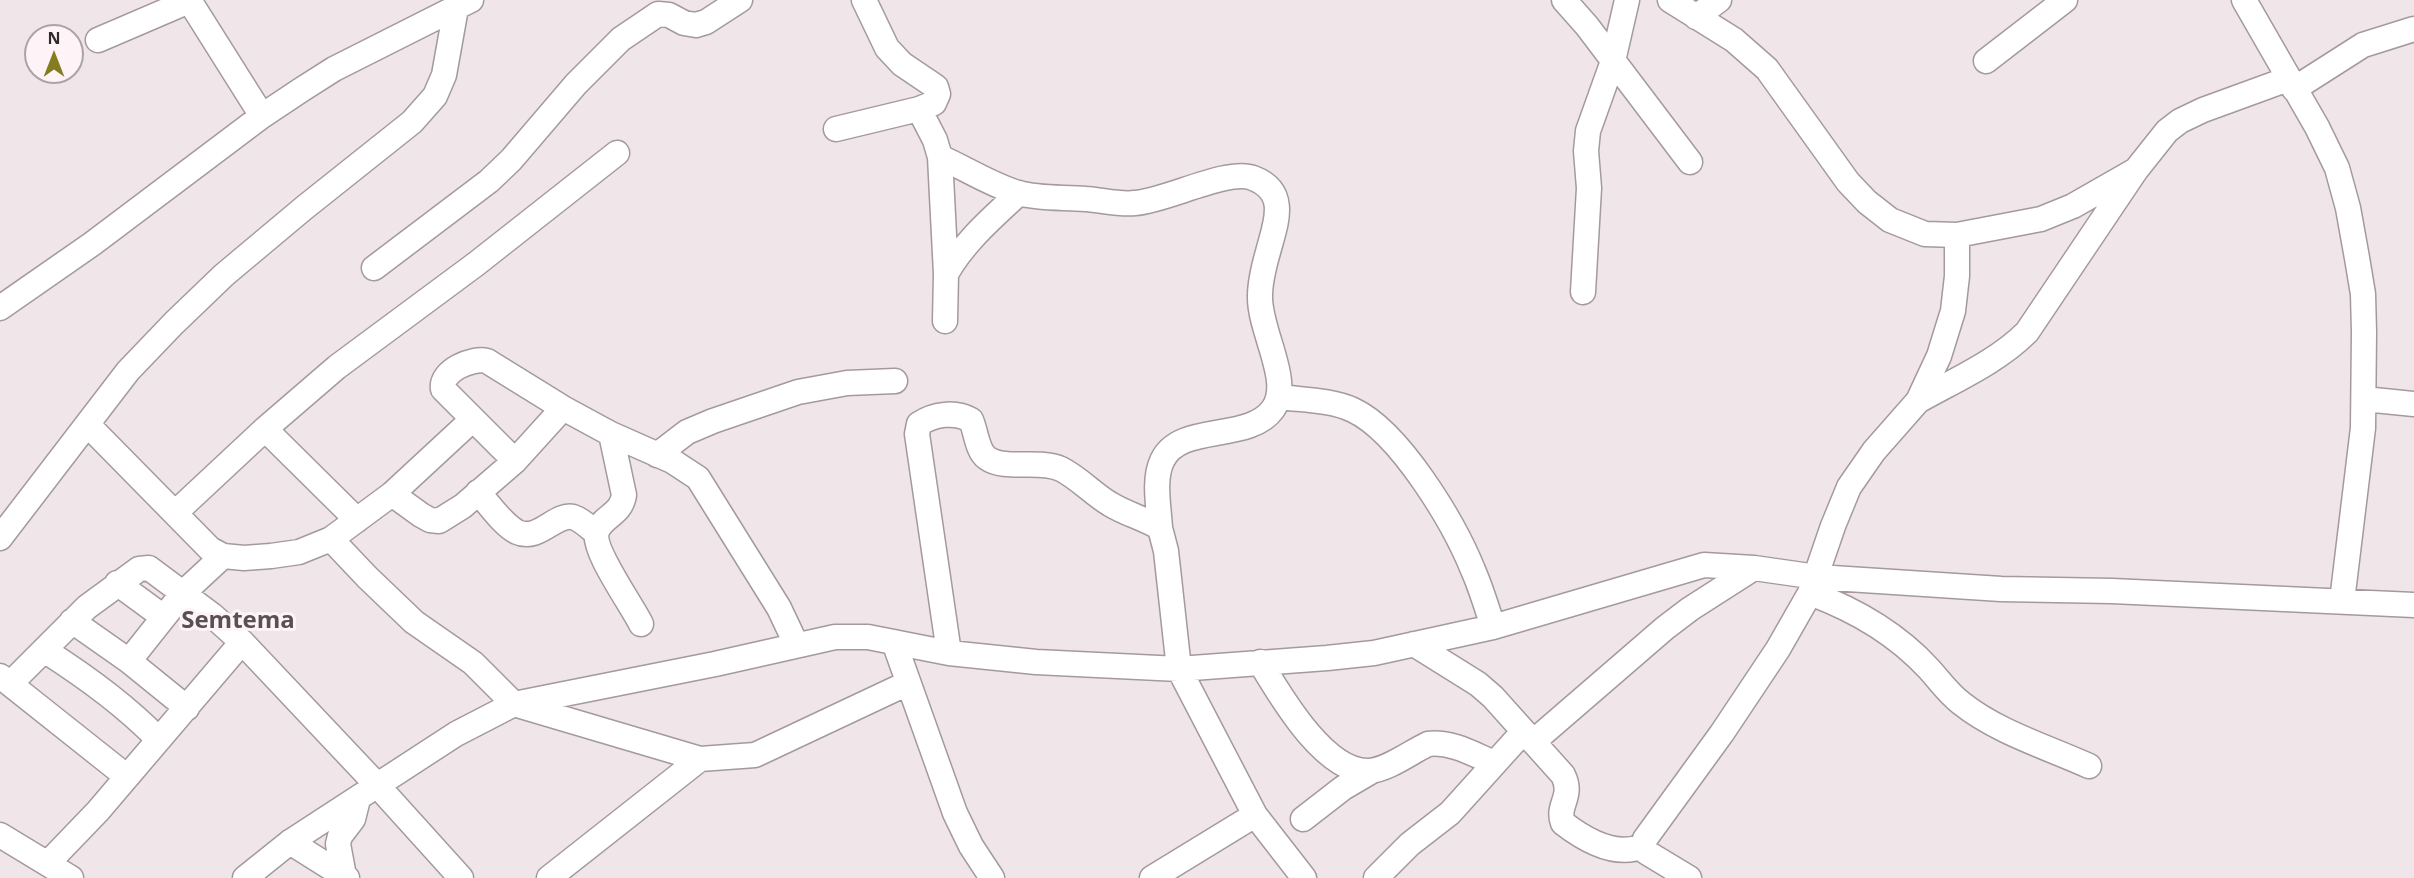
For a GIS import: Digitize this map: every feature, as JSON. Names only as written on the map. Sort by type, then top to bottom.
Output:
[{"type":"street","points":[[98,40],[189,0],[262,116]]},
{"type":"street","points":[[374,268],[489,181],[511,160],[559,102],[621,39],[658,14],[669,15],[696,26],[740,0]]},
{"type":"street","points":[[836,129],[919,110],[934,103],[938,94],[936,87],[902,64],[887,48],[864,0]]},
{"type":"street","points":[[1564,0],[1690,162]]},
{"type":"street","points":[[1583,292],[1589,188],[1586,151],[1588,130],[1613,61],[1627,0]]},
{"type":"street","points":[[1670,0],[1734,40],[1767,69],[1848,182],[1866,202],[1890,220],[1925,234],[1957,235],[2041,219],[2073,206],[2136,170]]},
{"type":"street","points":[[1696,17],[1719,0]]},
{"type":"street","points":[[2244,0],[2337,168],[2348,208],[2363,294],[2363,428],[2342,601]]},
{"type":"street","points":[[1986,61],[2055,3]]},
{"type":"street","points":[[0,308],[92,244],[262,116],[334,69],[463,4]]},
{"type":"street","points":[[0,538],[128,371],[174,322],[224,275],[412,122],[435,96],[444,75],[463,4]]},
{"type":"street","points":[[1918,401],[1989,361],[2013,345],[2027,332],[2136,170],[2167,130],[2180,121],[2291,84],[2363,45],[2414,28]]},
{"type":"street","points":[[919,110],[928,124],[940,157],[946,274],[945,321]]},
{"type":"street","points":[[175,513],[336,367],[476,264],[617,153]]},
{"type":"street","points":[[940,157],[1019,193],[1132,204],[1153,201],[1232,176],[1253,178],[1271,190],[1278,207],[1260,297],[1262,322],[1280,379],[1280,397],[1272,411],[1261,420],[1241,429],[1193,438],[1172,448],[1162,460],[1158,478],[1160,528],[1167,551],[1179,669],[1255,815],[1303,878]]},
{"type":"street","points":[[946,274],[954,259],[974,236],[1019,193]]},
{"type":"street","points":[[1689,878],[1652,858],[1643,846],[1645,839],[1722,733],[1778,649],[1813,585],[1833,525],[1849,488],[1874,451],[1918,401],[1939,356],[1953,311],[1957,276],[1957,235]]},
{"type":"street","points":[[515,461],[443,389],[442,383],[446,377],[462,365],[479,359],[511,374],[563,408],[611,434],[672,461],[698,478],[779,608],[796,644]]},
{"type":"street","points":[[657,455],[687,432],[798,392],[847,383],[895,381]]},
{"type":"street","points":[[1280,397],[1352,410],[1379,427],[1403,454],[1454,531],[1473,570],[1493,627]]},
{"type":"street","points":[[2364,399],[2414,404]]},
{"type":"street","points":[[392,494],[430,520],[440,521],[463,506],[515,461],[563,408]]},
{"type":"street","points":[[949,653],[917,434],[919,424],[927,418],[943,415],[964,416],[971,420],[982,453],[988,459],[996,462],[1042,464],[1059,468],[1123,512],[1149,521],[1160,528]]},
{"type":"street","points":[[88,425],[210,549],[223,556],[244,558],[299,552],[331,539],[392,494],[473,419]]},
{"type":"street","points":[[265,429],[357,520]]},
{"type":"street","points":[[611,434],[624,495],[623,504],[615,514],[601,524],[596,533],[596,543],[641,624]]},
{"type":"street","points":[[478,492],[511,527],[519,532],[528,535],[568,517],[581,521],[596,533]]},
{"type":"street","points":[[331,539],[414,622],[473,663],[514,704],[700,759],[755,755],[908,682]]},
{"type":"street","points":[[129,661],[183,592],[223,556]]},
{"type":"street","points":[[245,878],[290,842],[377,785],[456,734],[514,704],[715,664],[796,644],[855,636],[949,653],[1036,662],[1179,669],[1374,653],[1493,627],[1704,565],[1754,568],[1813,585],[2001,589],[2414,605]]},
{"type":"street","points":[[126,776],[5,680],[44,650],[72,621],[117,583],[139,569],[149,568],[183,592],[242,642],[377,785],[450,875]]},
{"type":"street","points":[[1376,878],[1410,844],[1450,813],[1494,762],[1690,609],[1754,568]]},
{"type":"street","points":[[117,583],[162,616]]},
{"type":"street","points":[[1813,585],[1839,604],[1888,633],[1930,670],[1946,690],[1962,704],[1988,720],[2089,766]]},
{"type":"street","points":[[72,621],[129,661],[187,708]]},
{"type":"street","points":[[48,863],[98,811],[242,642]]},
{"type":"street","points":[[894,642],[955,813],[971,846],[992,878]]},
{"type":"street","points":[[1414,644],[1478,684],[1493,697],[1563,775],[1568,784],[1561,817],[1563,823],[1610,849],[1623,852],[1643,846]]},
{"type":"street","points":[[44,650],[116,700],[158,739]]},
{"type":"street","points":[[1260,662],[1289,709],[1331,755],[1357,770],[1372,771]]},
{"type":"street","points":[[1303,819],[1343,788],[1428,744],[1438,743],[1451,746],[1494,762]]},
{"type":"street","points":[[549,878],[700,759]]},
{"type":"street","points":[[345,877],[338,844],[340,836],[353,819],[358,799]]},
{"type":"street","points":[[1152,878],[1255,815]]},
{"type":"street","points":[[0,835],[71,878]]},
{"type":"street","points":[[290,842],[345,877]]},
{"type":"district","name":"Semtema","points":[[238,621]]}]
